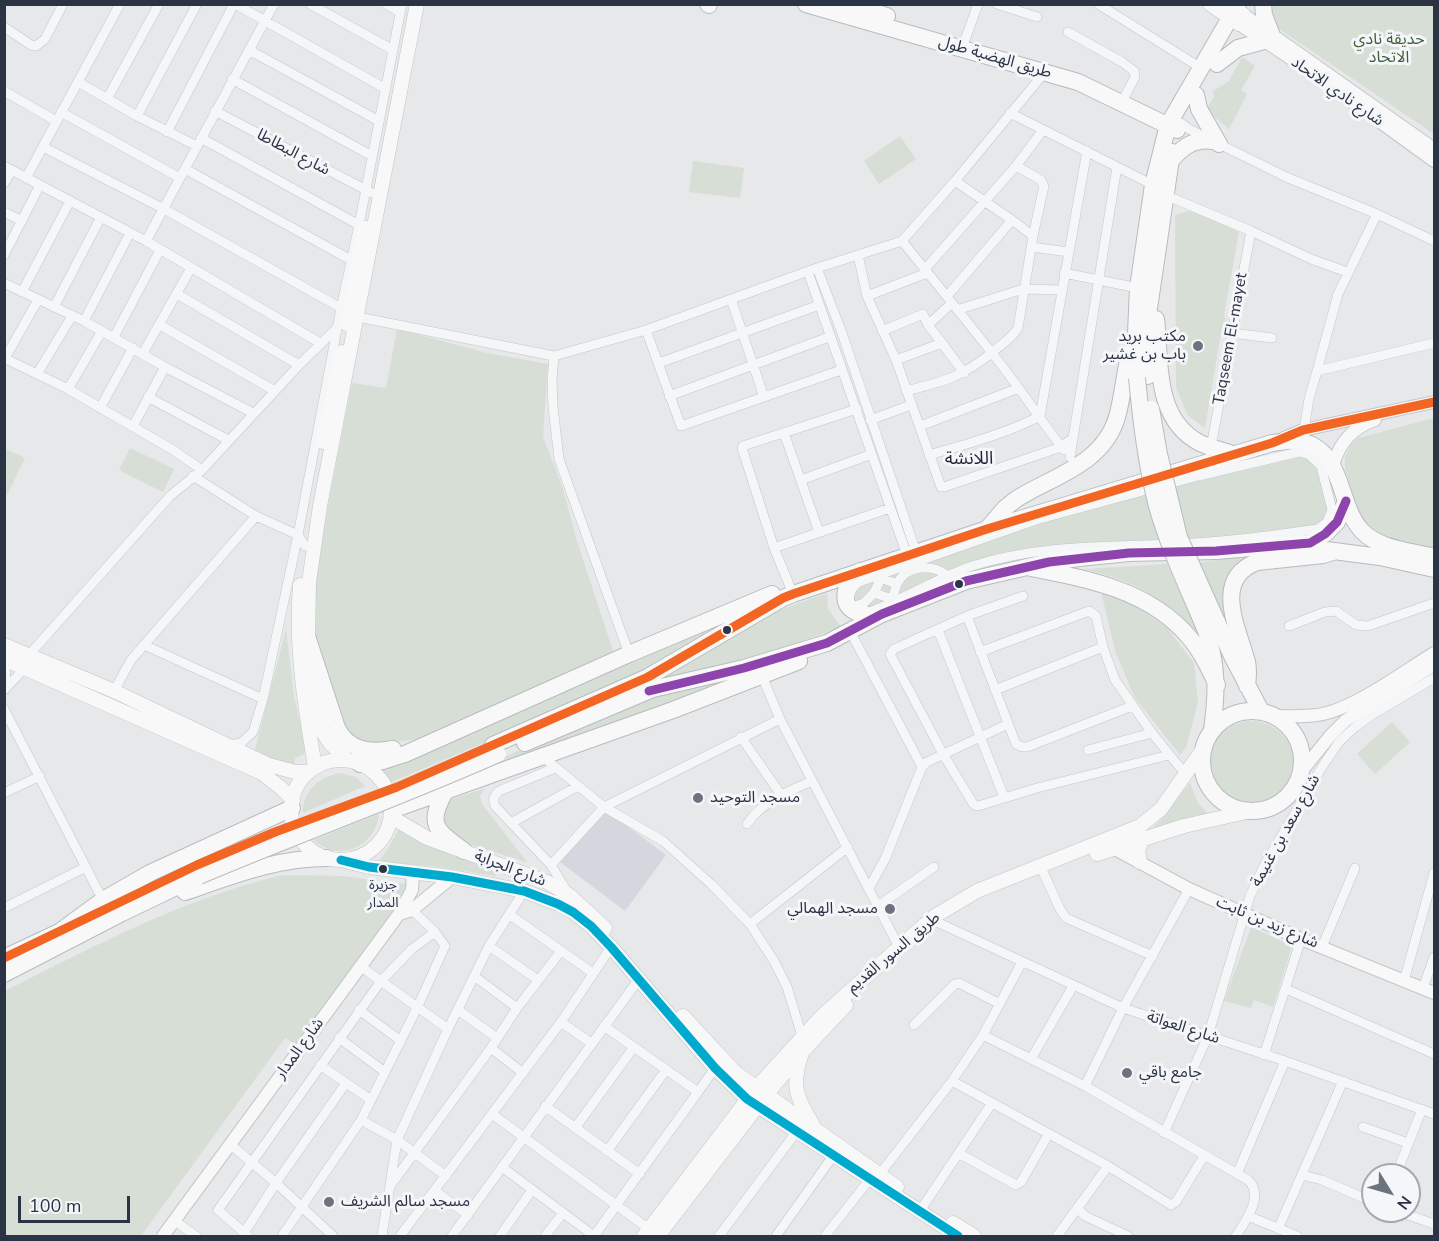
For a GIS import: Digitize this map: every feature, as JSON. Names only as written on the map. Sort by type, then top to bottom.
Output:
[{"type":"highway","name":"طريق الهضبة طول","points":[[806,4],[845,8],[1045,61],[1086,77],[1177,125]]},
{"type":"highway","points":[[1159,190],[1169,163],[1177,125],[1196,95],[1209,66],[1238,48],[1268,37],[1263,4]]},
{"type":"highway","name":"طريق الهضبة طول","points":[[845,8],[1078,82],[1177,125]]},
{"type":"highway","points":[[987,529],[1015,500],[1072,462],[1092,457],[1107,442],[1111,434],[1145,288],[1159,190],[1177,125],[1238,12]]},
{"type":"highway","points":[[1196,95],[1199,109],[1216,142]]},
{"type":"highway","points":[[1169,163],[1191,143],[1203,140],[1216,142]]},
{"type":"highway","points":[[1142,377],[1147,322],[1145,288]]},
{"type":"highway","points":[[1145,288],[1159,347],[1165,403],[1171,416],[1181,429],[1194,439],[1235,455]]},
{"type":"highway","points":[[1135,338],[1176,526],[1212,626],[1247,686],[1268,714],[1288,726],[1297,739],[1302,756],[1301,772],[1294,788],[1282,800],[1268,808],[1251,811],[1233,808],[1218,798],[1207,784],[1202,767],[1203,749],[1212,730],[1217,685],[1212,626]]},
{"type":"highway","points":[[4,958],[111,907],[198,870],[379,805],[648,677],[788,596],[987,529],[1272,443],[1303,436],[1333,465],[1355,521],[1373,540],[1434,557]]},
{"type":"highway","points":[[391,814],[445,792],[549,762],[795,663],[882,614],[966,581],[1049,562],[1129,553],[1281,547],[1310,543],[1325,534],[1337,522],[1346,501]]},
{"type":"highway","points":[[1281,547],[1380,557],[1434,569]]},
{"type":"highway","points":[[1247,686],[1247,664],[1231,603],[1235,580],[1242,570],[1257,562],[1315,556],[1336,551]]},
{"type":"highway","points":[[1027,567],[1098,582],[1135,596],[1154,607],[1189,636],[1217,685]]},
{"type":"highway","points":[[860,571],[846,590],[846,599],[851,608],[862,615],[882,614]]},
{"type":"highway","points":[[354,762],[394,758],[438,741],[629,654],[773,594],[788,596]]},
{"type":"highway","points":[[308,639],[337,728],[350,745],[359,749],[384,751],[438,741]]},
{"type":"highway","points":[[496,749],[653,689],[744,668],[827,643]]},
{"type":"highway","points":[[1212,730],[1226,718],[1243,711],[1268,714]]},
{"type":"highway","points":[[445,792],[437,806],[435,821],[442,834],[464,851]]},
{"type":"highway","points":[[4,974],[111,907],[150,873],[292,804]]},
{"type":"highway","points":[[111,907],[258,867],[305,858],[334,859]]},
{"type":"main road","points":[[403,7],[342,327],[316,505],[309,582],[308,639],[322,731],[330,743],[354,762],[373,771],[383,782],[389,795],[391,814],[387,831],[374,848],[355,858],[334,859],[312,851],[301,839],[294,824],[292,804],[296,789],[312,770],[303,697],[297,617],[302,541],[316,505],[358,316],[417,4]]},
{"type":"main road","points":[[1210,4],[1238,12]]},
{"type":"main road","name":"شارع نادي الاتحاد","points":[[1238,12],[1314,74],[1434,161]]},
{"type":"main road","name":"شارع نادي الاتحاد","points":[[1268,37],[1434,148]]},
{"type":"main road","points":[[1303,436],[1434,402]]},
{"type":"main road","points":[[1333,465],[1338,449],[1351,432],[1401,409]]},
{"type":"main road","points":[[4,645],[27,662],[261,773],[282,788],[292,804]]},
{"type":"main road","points":[[1268,714],[1317,715],[1334,711],[1349,705],[1434,653]]},
{"type":"main road","points":[[4,659],[27,662],[114,692],[269,765],[295,772],[312,770],[336,760],[354,762]]},
{"type":"main road","points":[[1301,772],[1346,720],[1434,665]]},
{"type":"main road","name":"طريق السور القديم","points":[[756,1097],[843,1008],[939,923],[982,895],[1110,844],[1140,826],[1161,808],[1203,749]]},
{"type":"main road","name":"طريق السور القديم","points":[[650,1234],[802,1036],[834,1004],[935,916],[977,891],[1110,844],[1251,811]]},
{"type":"main road","name":"شارع الجرابة","points":[[391,814],[427,838],[536,877],[569,895],[598,920],[756,1097],[817,1132],[874,1177],[958,1236]]},
{"type":"main road","points":[[1140,862],[1138,850],[1143,838]]},
{"type":"main road","name":"شارع زيد بن ثابت","points":[[1110,844],[1189,889],[1301,939],[1429,990]]},
{"type":"main road","name":"شارع الجرابة","points":[[334,859],[369,867],[452,877],[524,891],[573,912],[591,926],[611,947],[715,1068],[833,1156],[924,1205],[974,1236]]},
{"type":"main road","points":[[490,885],[501,878],[501,872],[494,862]]},
{"type":"main road","name":"شارع المدار","points":[[163,1236],[399,914],[412,890],[413,872]]},
{"type":"main road","points":[[399,914],[412,910],[452,877]]},
{"type":"main road","points":[[803,1051],[795,1078],[796,1089],[798,1099],[817,1132]]},
{"type":"street","points":[[4,27],[36,46],[45,39],[63,4]]},
{"type":"street","points":[[26,178],[120,4]]},
{"type":"street","points":[[107,99],[159,4]]},
{"type":"street","points":[[137,116],[197,4]]},
{"type":"street","points":[[167,132],[235,4],[386,89]]},
{"type":"street","points":[[146,241],[274,4]]},
{"type":"street","points":[[310,4],[393,50]]},
{"type":"street","points":[[227,745],[241,743],[255,729],[302,541],[342,327],[341,308],[359,225],[369,192],[372,156],[403,7],[386,4]]},
{"type":"street","points":[[965,40],[978,4]]},
{"type":"street","points":[[997,4],[1037,17]]},
{"type":"street","points":[[1098,4],[1209,66]]},
{"type":"street","points":[[1068,32],[1134,71],[1135,77],[1125,96]]},
{"type":"street","points":[[249,50],[379,121]]},
{"type":"street","points":[[358,316],[554,356],[646,330],[812,270],[902,241],[1045,72]]},
{"type":"street","points":[[232,79],[372,156]]},
{"type":"street","points":[[78,82],[167,132],[199,142],[359,225]]},
{"type":"street","points":[[4,91],[183,174],[351,260]]},
{"type":"street","name":"شارع البطاطا","points":[[215,111],[369,192]]},
{"type":"street","points":[[1010,113],[1159,190],[1311,259],[1347,272]]},
{"type":"street","points":[[1177,125],[1286,177],[1377,214],[1434,242]]},
{"type":"street","points":[[867,296],[926,271],[1016,166],[1043,130]]},
{"type":"street","points":[[43,147],[164,209],[341,308]]},
{"type":"street","points":[[1040,416],[1087,151]]},
{"type":"street","points":[[906,391],[949,380],[977,366],[1011,337],[1018,328],[1043,182],[1016,166]]},
{"type":"street","points":[[1072,462],[1073,438],[1117,167]]},
{"type":"street","points":[[4,183],[8,168],[146,241],[320,343]]},
{"type":"street","points":[[955,181],[1033,236]]},
{"type":"street","points":[[4,255],[40,185]]},
{"type":"street","points":[[22,292],[70,201]]},
{"type":"street","points":[[4,212],[22,221]]},
{"type":"street","points":[[1303,436],[1330,318],[1347,272],[1377,214]]},
{"type":"street","points":[[54,308],[101,217]]},
{"type":"street","points":[[928,325],[952,302],[1012,220]]},
{"type":"street","name":"Taqseem El-mayet","points":[[1211,447],[1251,231]]},
{"type":"street","points":[[84,321],[130,233]]},
{"type":"street","points":[[902,241],[992,352],[1072,462]]},
{"type":"street","points":[[1031,247],[1069,252]]},
{"type":"street","points":[[114,338],[160,250]]},
{"type":"street","points":[[858,255],[867,296],[896,360],[943,488],[1061,447],[1073,438]]},
{"type":"street","points":[[143,353],[191,268]]},
{"type":"street","points":[[812,270],[819,305],[841,370],[857,409],[890,508],[911,554]]},
{"type":"street","points":[[812,270],[842,333],[911,554]]},
{"type":"street","points":[[1064,273],[1145,288]]},
{"type":"street","points":[[5,285],[84,321],[253,413]]},
{"type":"street","points":[[952,302],[1023,289],[1062,290]]},
{"type":"street","points":[[177,294],[298,365]]},
{"type":"street","points":[[731,299],[764,397]]},
{"type":"street","points":[[38,300],[5,358],[68,389],[133,426],[202,470]]},
{"type":"street","points":[[659,363],[819,305]]},
{"type":"street","points":[[882,331],[919,314],[924,316],[928,325],[964,373]]},
{"type":"street","points":[[37,374],[72,316]]},
{"type":"street","points":[[160,325],[275,391]]},
{"type":"street","points":[[5,689],[170,496],[202,470],[320,343],[342,327]]},
{"type":"street","points":[[646,330],[681,426],[841,370]]},
{"type":"street","points":[[68,389],[102,331]]},
{"type":"street","points":[[1232,333],[1272,338]]},
{"type":"street","points":[[669,396],[830,337]]},
{"type":"street","points":[[1317,371],[1434,343]]},
{"type":"street","points":[[896,360],[942,344]]},
{"type":"street","points":[[100,408],[133,348]]},
{"type":"street","points":[[554,356],[553,407],[559,459],[629,654]]},
{"type":"street","points":[[133,426],[165,367]]},
{"type":"street","points":[[920,426],[1019,388]]},
{"type":"street","points":[[148,397],[228,441]]},
{"type":"street","points":[[870,420],[911,405]]},
{"type":"street","points":[[788,596],[742,448],[857,409]]},
{"type":"street","points":[[929,455],[999,434],[1040,416]]},
{"type":"street","points":[[784,433],[819,532]]},
{"type":"street","points":[[1299,452],[1308,454],[1321,466],[1332,510],[1327,522],[1318,529],[1197,543],[1074,548],[1024,554],[973,566],[866,612],[851,608],[849,594],[854,585],[1036,520],[1299,452]]},
{"type":"street","points":[[801,480],[872,454]]},
{"type":"street","points":[[194,477],[256,516],[302,541]]},
{"type":"street","points":[[774,548],[890,508]]},
{"type":"street","points":[[114,692],[131,660],[256,516]]},
{"type":"street","points":[[893,599],[897,584],[906,574],[921,567],[940,570],[948,576]]},
{"type":"street","points":[[851,608],[864,603],[874,593],[880,576]]},
{"type":"street","points":[[880,576],[897,584]]},
{"type":"street","points":[[874,593],[893,599]]},
{"type":"street","points":[[1023,596],[967,616],[894,649],[890,654],[943,754],[974,805],[978,806],[1004,797],[1169,755]]},
{"type":"street","points":[[1289,626],[1325,612],[1335,611],[1356,626],[1368,626],[1434,603]]},
{"type":"street","points":[[980,652],[1089,611],[1096,616],[1103,647],[1115,680],[1152,733],[1186,775]]},
{"type":"street","points":[[967,616],[1016,744],[1027,747],[1132,706]]},
{"type":"street","points":[[938,630],[1004,797]]},
{"type":"street","points":[[850,631],[922,766]]},
{"type":"street","points":[[144,645],[263,699]]},
{"type":"street","points":[[995,690],[1103,647]]},
{"type":"street","points":[[4,659],[5,689]]},
{"type":"street","points":[[762,676],[780,719],[899,947]]},
{"type":"street","name":"شارع سعد بن غنيمة","points":[[1164,1133],[1208,1036],[1251,896],[1265,864],[1322,767],[1339,742],[1373,714],[1434,678]]},
{"type":"street","points":[[4,709],[86,867],[111,907]]},
{"type":"street","points":[[551,865],[604,807],[780,719]]},
{"type":"street","points":[[869,888],[885,859],[922,766],[1008,724]]},
{"type":"street","points":[[1088,750],[1152,733]]},
{"type":"street","points":[[741,737],[781,795]]},
{"type":"street","points":[[569,895],[551,865],[495,806],[493,801],[499,791],[549,762],[604,807],[663,841],[711,884],[750,924],[774,961],[787,987],[802,1036]]},
{"type":"street","points":[[4,794],[40,776]]},
{"type":"street","points":[[747,824],[760,808],[781,795],[812,781]]},
{"type":"street","points":[[511,822],[578,786]]},
{"type":"street","points":[[750,924],[848,847]]},
{"type":"street","points":[[4,908],[86,867]]},
{"type":"street","points":[[878,906],[934,867]]},
{"type":"street","points":[[1322,947],[1355,868]]},
{"type":"street","points":[[1043,872],[1066,918],[1152,956]]},
{"type":"street","points":[[1404,981],[1434,873]]},
{"type":"street","points":[[1085,1086],[1123,1008],[1189,889]]},
{"type":"street","points":[[382,1236],[397,1140],[489,946],[524,891]]},
{"type":"street","points":[[282,1236],[361,1120],[445,946],[435,932],[412,910]]},
{"type":"street","points":[[510,915],[592,973]]},
{"type":"street","name":"شارع العواتة","points":[[939,923],[1123,1008],[1285,1061],[1434,1114]]},
{"type":"street","points":[[346,1083],[276,1183],[246,1235],[218,1210],[381,981],[412,949],[435,932]]},
{"type":"street","points":[[1264,1055],[1301,939]]},
{"type":"street","points":[[489,946],[538,980]]},
{"type":"street","points":[[400,1236],[561,1022],[611,947]]},
{"type":"street","points":[[388,1188],[491,1048],[517,1008],[561,951]]},
{"type":"street","points":[[1429,990],[1434,957]]},
{"type":"street","points":[[825,1236],[952,1081],[983,1035],[1022,962]]},
{"type":"street","points":[[360,966],[448,1029]]},
{"type":"street","points":[[474,976],[517,1008]]},
{"type":"street","points":[[452,1236],[639,978]]},
{"type":"street","points":[[914,1025],[954,984],[959,983],[1000,1004]]},
{"type":"street","points":[[1031,1059],[1073,986]]},
{"type":"street","points":[[1286,989],[1434,1054]]},
{"type":"street","points":[[359,1010],[401,1041]]},
{"type":"street","points":[[458,1010],[497,1038]]},
{"type":"street","points":[[561,1022],[591,1043]]},
{"type":"street","points":[[603,1026],[698,1092]]},
{"type":"street","points":[[983,1035],[1085,1086],[1248,1180],[1255,1190],[1254,1201],[1236,1236]]},
{"type":"street","points":[[339,1038],[386,1072]]},
{"type":"street","points":[[575,1128],[634,1047]]},
{"type":"street","points":[[491,1048],[523,1073]]},
{"type":"street","points":[[1236,1174],[1285,1061]]},
{"type":"street","points":[[320,1065],[371,1100]]},
{"type":"street","points":[[502,1167],[594,1236],[715,1068]]},
{"type":"street","points":[[607,1151],[666,1070]]},
{"type":"street","points":[[952,1081],[1108,1166],[1171,1205],[1176,1202],[1204,1156]]},
{"type":"street","points":[[1278,1229],[1343,1082]]},
{"type":"street","points":[[924,1205],[992,1103]]},
{"type":"street","points":[[545,1106],[640,1174]]},
{"type":"street","points":[[1401,1163],[1422,1109]]},
{"type":"street","points":[[492,1114],[616,1204],[650,1234]]},
{"type":"street","points":[[361,1120],[397,1140],[446,1176]]},
{"type":"street","points":[[1363,1127],[1408,1143]]},
{"type":"street","points":[[719,1236],[797,1131]]},
{"type":"street","points":[[960,1154],[1016,1185],[1021,1182],[1048,1135]]},
{"type":"street","points":[[231,1145],[333,1236]]},
{"type":"street","points":[[776,1236],[833,1156]]},
{"type":"street","points":[[1057,1236],[1108,1166]]},
{"type":"street","points":[[1302,1175],[1322,1180],[1361,1197]]},
{"type":"street","points":[[500,1236],[532,1190]]},
{"type":"street","points":[[435,1191],[468,1215]]},
{"type":"street","points":[[1077,1208],[1085,1216],[1128,1236]]},
{"type":"street","points":[[546,1236],[563,1213]]},
{"type":"street","points":[[1248,1216],[1297,1236]]},
{"type":"street","points":[[175,1221],[196,1236]]},
{"type":"shaded area","points":[[603,808],[666,855],[625,911],[560,862]]},
{"type":"green space","name":"حديقة نادي الاتحاد","points":[[1267,4],[1434,5],[1434,134],[1275,26]]},
{"type":"green space","points":[[1242,57],[1255,66],[1241,90],[1247,94],[1229,129],[1207,108],[1215,96],[1212,92],[1229,81]]},
{"type":"green space","points":[[900,136],[916,159],[879,184],[864,161]]},
{"type":"green space","points":[[693,161],[744,168],[740,198],[689,192]]},
{"type":"green space","points":[[1192,210],[1239,232],[1224,315],[1229,331],[1221,333],[1205,428],[1188,416],[1176,387],[1175,215]]},
{"type":"green space","points":[[397,329],[487,353],[548,364],[543,437],[563,489],[576,538],[613,651],[421,739],[364,745],[347,732],[321,660],[312,606],[318,557],[352,383],[386,388]]},
{"type":"green space","points":[[1434,418],[1434,550],[1380,536],[1361,522],[1345,469],[1345,457],[1350,446],[1358,438]]},
{"type":"green space","points":[[4,448],[25,458],[7,495],[4,494]]},
{"type":"green space","points":[[130,448],[174,469],[163,492],[119,470]]},
{"type":"green space","points":[[1303,452],[1323,466],[1333,510],[1312,530],[1051,552],[986,563],[872,611],[855,605],[853,595],[855,586],[866,581],[1123,497]]},
{"type":"green space","points":[[1248,556],[1237,564],[1228,576],[1232,643],[1194,563]]},
{"type":"green space","points":[[1167,564],[1202,639],[1176,614],[1147,592],[1121,580],[1085,569]]},
{"type":"green space","points":[[1101,591],[1136,606],[1167,628],[1194,663],[1198,702],[1186,748],[1180,755],[1135,698],[1115,651]]},
{"type":"green space","points":[[827,593],[828,609],[841,627],[768,654],[662,679],[772,613]]},
{"type":"green space","points":[[749,607],[642,676],[389,783],[379,770]]},
{"type":"green space","points":[[286,629],[294,697],[306,746],[304,754],[295,758],[294,767],[254,754]]},
{"type":"green space","points":[[770,664],[581,738],[445,782],[631,703]]},
{"type":"green space","points":[[1251,721],[1267,725],[1281,734],[1290,748],[1294,764],[1290,780],[1281,794],[1267,803],[1251,807],[1235,803],[1221,794],[1212,780],[1208,764],[1212,748],[1221,734],[1235,725]]},
{"type":"green space","points":[[1392,722],[1410,742],[1375,774],[1357,754]]},
{"type":"green space","points":[[341,773],[356,777],[365,786],[303,813],[303,805],[309,791],[326,777]]},
{"type":"green space","points":[[1190,783],[1198,803],[1209,815],[1150,832]]},
{"type":"green space","points":[[484,789],[480,796],[482,804],[527,862],[454,840],[440,831],[441,802]]},
{"type":"green space","points":[[379,814],[371,835],[355,848],[334,851],[314,840]]},
{"type":"green space","points":[[400,827],[497,870],[496,876],[432,866],[378,862]]},
{"type":"green space","points":[[283,875],[343,876],[406,884],[409,890],[298,1046],[285,1038],[141,1236],[5,1236],[5,991],[175,910],[210,896]]},
{"type":"green space","points":[[1251,927],[1292,946],[1273,1007],[1254,1000],[1251,1008],[1224,1001]]},
{"type":"transit line","points":[[4,958],[197,865],[275,832],[397,787],[648,677],[793,594],[987,529],[1272,443],[1303,430],[1434,402]]},
{"type":"transit line","points":[[649,691],[744,668],[827,643],[882,614],[966,581],[1049,562],[1129,553],[1216,551],[1310,543],[1325,534],[1337,522],[1346,501]]},
{"type":"transit line","points":[[341,860],[369,867],[452,877],[524,891],[573,912],[591,926],[611,947],[715,1068],[747,1099],[958,1236]]},
{"type":"place","name":"مكتب بريد باب بن غشير","points":[[1198,346]]},
{"type":"place","name":"مسجد التوحيد","points":[[698,798]]},
{"type":"place","name":"جزيرة المدار","points":[[383,869]]},
{"type":"place","name":"مسجد الهمالي","points":[[890,909]]},
{"type":"place","name":"جامع باقي","points":[[1127,1073]]},
{"type":"place","name":"مسجد سالم الشريف","points":[[329,1202]]},
{"type":"district","name":"اللانشة","points":[[969,460]]}]
